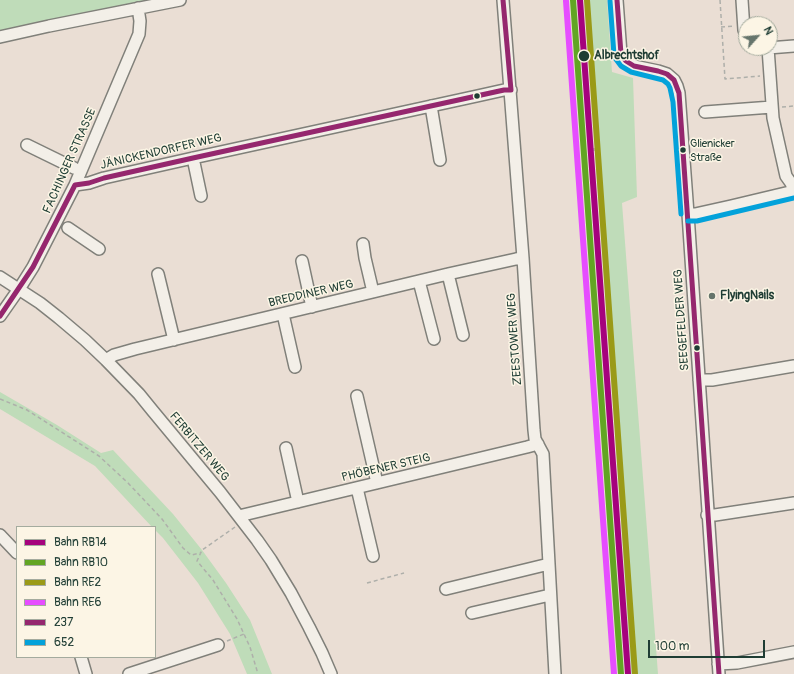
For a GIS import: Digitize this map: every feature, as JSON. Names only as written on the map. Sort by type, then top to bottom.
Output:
[{"type":"street","points":[[0,37],[180,0]]},
{"type":"street","name":"ZEESTOWER WEG","points":[[504,0],[534,430],[536,439],[543,454],[555,674]]},
{"type":"street","name":"SEEGEFELDER WEG","points":[[617,0],[621,54],[626,61],[634,66],[667,74],[674,80],[680,100],[718,669]]},
{"type":"street","points":[[742,0],[744,16]]},
{"type":"street","name":"FACHINGER STRASSE","points":[[0,316],[33,267],[75,185],[139,34],[140,20],[138,8]]},
{"type":"street","points":[[778,47],[794,46]]},
{"type":"street","points":[[688,214],[695,214],[794,191],[791,182],[786,176],[773,118],[769,56]]},
{"type":"street","name":"JÄNICKENDORFER WEG","points":[[75,185],[431,106],[511,90]]},
{"type":"street","points":[[431,106],[440,160]]},
{"type":"street","points":[[705,112],[772,107]]},
{"type":"street","points":[[27,145],[74,168]]},
{"type":"street","points":[[194,158],[201,196]]},
{"type":"street","points":[[68,228],[99,249]]},
{"type":"street","points":[[363,244],[373,292]]},
{"type":"street","name":"BREDDINER WEG","points":[[106,360],[114,355],[135,349],[448,274],[523,258]]},
{"type":"street","points":[[302,261],[312,307]]},
{"type":"street","points":[[158,274],[174,340]]},
{"type":"street","points":[[448,274],[463,335]]},
{"type":"street","name":"FERBITZER WEG","points":[[0,277],[40,303],[85,340],[138,394],[241,519],[271,560],[309,627],[331,674]]},
{"type":"street","points":[[419,282],[434,339]]},
{"type":"street","points":[[283,314],[295,367]]},
{"type":"street","points":[[699,380],[712,380],[794,366]]},
{"type":"street","points":[[357,396],[377,483]]},
{"type":"street","name":"PHÖBENER STEIG","points":[[241,519],[243,515],[538,444]]},
{"type":"street","points":[[286,448],[298,502]]},
{"type":"street","points":[[357,488],[373,556]]},
{"type":"street","points":[[708,515],[794,503]]},
{"type":"street","points":[[0,535],[16,552]]},
{"type":"street","points":[[446,589],[549,564]]},
{"type":"street","points":[[472,613],[550,595]]},
{"type":"street","points":[[129,674],[218,645]]},
{"type":"street","points":[[718,669],[737,663],[794,652]]},
{"type":"street","points":[[81,658],[86,674]]},
{"type":"path","points":[[720,0],[725,78],[770,75]]},
{"type":"path","points":[[721,27],[738,29]]},
{"type":"path","points":[[772,107],[794,106]]},
{"type":"path","points":[[0,399],[27,410],[100,456],[162,519],[183,548],[191,555],[201,553]]},
{"type":"path","points":[[241,519],[202,550],[197,561],[213,580],[228,604],[250,647],[258,674]]},
{"type":"path","points":[[367,582],[404,573]]},
{"type":"path","points":[[218,645],[244,634]]},
{"type":"green space","points":[[0,0],[160,0],[0,32]]},
{"type":"green space","points":[[589,0],[607,0],[612,72],[633,78],[637,197],[622,203],[658,674],[631,674],[595,152],[600,151]]},
{"type":"green space","points":[[0,392],[57,425],[101,453],[113,450],[173,514],[226,583],[250,620],[272,674],[247,674],[230,634],[198,583],[156,531],[156,526],[151,526],[95,466],[0,409]]},
{"type":"rail line","name":"RB10","points":[[573,0],[621,674]]},
{"type":"rail line","name":"RB14","points":[[580,0],[628,674]]},
{"type":"rail line","name":"RE2","points":[[587,0],[635,674]]},
{"type":"rail line","name":"RE6","points":[[566,1],[614,674]]},
{"type":"transit line","name":"237","points":[[0,316],[33,267],[75,185],[504,90],[511,90],[503,0]]},
{"type":"transit line","name":"237","points":[[617,0],[621,54],[626,61],[634,66],[667,74],[674,80],[679,93],[719,674]]},
{"type":"transit line","name":"652","points":[[610,1],[615,58],[621,66],[631,72],[663,80],[670,88],[673,102],[681,214]]},
{"type":"transit line","name":"652","points":[[688,221],[697,221],[794,198]]},
{"type":"place","name":"Albrechtshof","points":[[584,56]]},
{"type":"place","name":"Glienicker Straße","points":[[683,150]]},
{"type":"place","name":"FlyingNails","points":[[712,296]]}]
